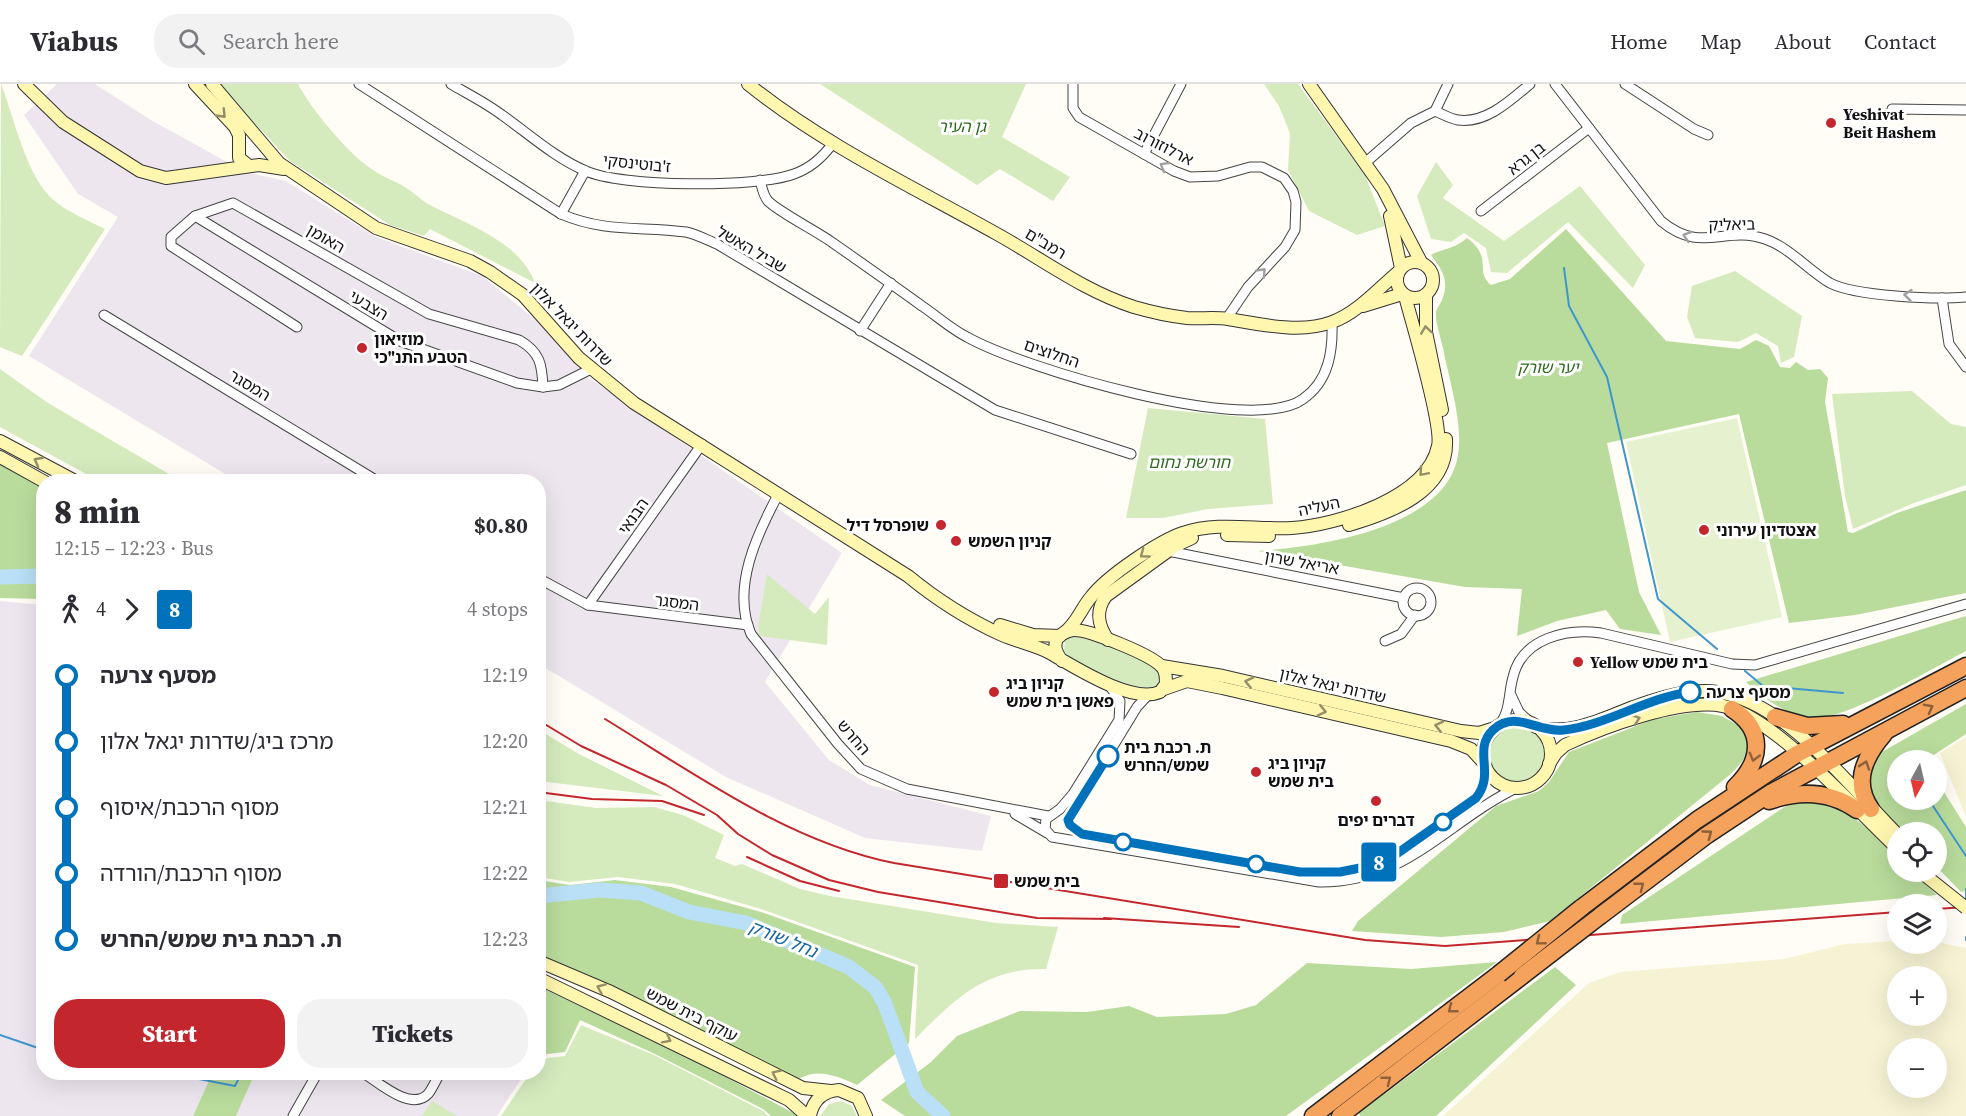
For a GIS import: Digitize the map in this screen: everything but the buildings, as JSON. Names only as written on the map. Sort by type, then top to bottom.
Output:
[{"type":"highway","points":[[1313,1116],[1712,809],[1804,750],[1966,666]]},
{"type":"highway","points":[[1340,1116],[1600,916],[1738,814],[1819,765],[1966,688]]},
{"type":"highway","points":[[1712,809],[1744,778],[1756,752],[1756,740],[1749,723],[1732,709]]},
{"type":"highway","points":[[1775,717],[1815,726],[1859,720]]},
{"type":"highway","points":[[1738,814],[1779,798],[1805,794],[1831,797],[1864,810],[1862,772],[1874,746],[1892,728]]},
{"type":"main road","name":"שדרות יגאל אלון","points":[[24,84],[63,122],[140,171],[166,178],[254,166],[277,166],[293,173]]},
{"type":"main road","points":[[195,84],[235,128],[239,135],[238,151],[242,162],[254,166],[265,158],[263,145],[248,139],[238,151],[217,171]]},
{"type":"main road","name":"שדרות יגאל אלון","points":[[212,84],[263,145],[293,173],[376,228],[470,261],[507,284],[536,307],[591,369],[634,403],[702,444],[908,576],[934,596],[986,627],[1042,649],[1108,683],[1148,695],[1187,681],[1222,688],[1460,744],[1471,748],[1486,766]]},
{"type":"main road","name":"רמב\"ם","points":[[748,84],[798,121],[833,143],[1100,293],[1134,307],[1188,318],[1227,318],[1270,326],[1312,326],[1332,322],[1356,308],[1399,271]]},
{"type":"main road","points":[[1309,84],[1383,189],[1421,262],[1433,274],[1433,286],[1426,295],[1416,299],[1404,295],[1397,284],[1399,271],[1383,189]]},
{"type":"main road","points":[[1399,271],[1410,262],[1421,262]]},
{"type":"main road","name":"רמב\"ם","points":[[1356,308],[1404,295]]},
{"type":"main road","name":"העליה","points":[[1062,634],[1079,619],[1087,602],[1098,589],[1148,551],[1172,538],[1206,528],[1289,528],[1331,521],[1387,501],[1419,478],[1434,457],[1439,432],[1404,295]]},
{"type":"main road","name":"העליה","points":[[1108,640],[1098,619],[1102,601],[1112,591],[1168,551],[1188,540],[1210,535],[1280,536],[1323,531],[1378,515],[1404,504],[1430,484],[1444,460],[1446,444],[1426,333],[1426,295]]},
{"type":"main road","points":[[0,441],[62,474]]},
{"type":"main road","points":[[0,458],[36,477]]},
{"type":"main road","name":"שדרות יגאל אלון","points":[[908,576],[1008,629],[1041,637],[1079,630],[1108,640],[1162,666],[1223,676],[1461,731],[1479,733],[1497,727]]},
{"type":"main road","points":[[1062,634],[1056,649],[1062,660]]},
{"type":"main road","points":[[1162,666],[1166,680],[1164,689]]},
{"type":"main road","points":[[1804,750],[1754,719],[1732,709],[1694,705],[1652,714],[1565,745],[1556,753],[1537,781],[1518,787],[1500,783],[1486,766],[1485,743],[1497,727],[1512,721],[1554,730],[1570,729],[1652,700],[1695,692],[1731,695],[1759,706],[1775,717],[1887,836]]},
{"type":"main road","points":[[1534,725],[1549,743],[1549,764]]},
{"type":"main road","points":[[1864,810],[1887,828]]},
{"type":"main road","points":[[1935,882],[1960,899]]},
{"type":"main road","points":[[1943,882],[1966,908]]},
{"type":"main road","name":"עוקף בית שמש","points":[[546,964],[611,992],[803,1088],[851,1093],[866,1114]]},
{"type":"main road","name":"עוקף בית שמש","points":[[546,982],[789,1100],[808,1116]]},
{"type":"main road","points":[[808,1116],[817,1100],[831,1091]]},
{"type":"street","name":"שביל האשל","points":[[359,84],[561,214],[586,225],[628,230],[688,232],[717,244],[995,410],[1131,454]]},
{"type":"street","name":"ז'בוטינסקי","points":[[451,84],[499,112],[560,156],[585,171],[602,177],[651,184],[760,180],[794,174],[818,160],[833,143]]},
{"type":"street","name":"ארלוזורוב","points":[[1073,84],[1073,108],[1079,117],[1174,171],[1190,177],[1218,176],[1262,166],[1284,178],[1293,191],[1296,202],[1295,230],[1285,247],[1248,287],[1227,318]]},
{"type":"street","points":[[1144,153],[1181,84]]},
{"type":"street","points":[[1365,163],[1410,123],[1435,111],[1448,84]]},
{"type":"street","points":[[1435,111],[1457,120],[1472,120],[1503,106],[1530,84]]},
{"type":"street","name":"ביאליק","points":[[1555,84],[1661,220],[1677,233],[1694,239],[1756,237],[1774,242],[1838,287],[1942,298],[1966,297]]},
{"type":"street","points":[[1625,84],[1676,118],[1708,135]]},
{"type":"street","points":[[1892,109],[1966,110]]},
{"type":"street","name":"בן גרא","points":[[1481,212],[1589,128]]},
{"type":"street","points":[[561,214],[585,171]]},
{"type":"street","name":"החלוצים","points":[[760,180],[762,192],[769,202],[812,227],[967,337],[1050,370],[1194,406],[1250,411],[1287,406],[1302,400],[1315,389],[1330,359],[1332,322]]},
{"type":"street","name":"האומן","points":[[297,327],[171,246],[171,237],[195,216],[233,203],[429,314],[519,340],[532,348],[539,356],[543,387]]},
{"type":"street","name":"הצבעי","points":[[195,216],[400,341],[517,383],[543,387]]},
{"type":"street","points":[[860,331],[891,283]]},
{"type":"street","points":[[1942,298],[1949,344],[1966,367]]},
{"type":"street","name":"המסגר","points":[[104,315],[366,474]]},
{"type":"street","points":[[543,387],[559,385],[591,369]]},
{"type":"street","name":"הבנאי","points":[[588,605],[702,444]]},
{"type":"street","points":[[747,625],[745,596],[750,558],[760,528],[779,493]]},
{"type":"street","points":[[1188,540],[1189,554],[1193,558]]},
{"type":"street","name":"אריאל שרון","points":[[1168,551],[1193,558],[1404,598]]},
{"type":"street","name":"המסגר","points":[[546,582],[588,605],[747,625]]},
{"type":"street","points":[[1413,588],[1422,589],[1429,595],[1430,608],[1423,614],[1414,615],[1405,607],[1404,598],[1413,588]]},
{"type":"street","points":[[1497,727],[1506,715],[1513,675],[1526,652],[1547,638],[1565,633],[1601,633],[1732,664],[1755,665],[1966,604]]},
{"type":"street","points":[[1385,641],[1401,634],[1414,615]]},
{"type":"street","name":"החרש","points":[[747,625],[838,744],[861,769],[907,789],[1052,814]]},
{"type":"street","points":[[1108,683],[1120,701],[1119,720],[1073,794],[1044,823],[1047,833],[1054,837],[1310,881],[1341,881],[1376,875],[1399,865],[1491,801],[1518,787]]},
{"type":"street","points":[[1510,691],[1517,709],[1534,725]]},
{"type":"street","points":[[1062,837],[1137,707],[1148,695]]},
{"type":"street","points":[[1052,814],[1069,823],[1082,834],[1300,872],[1340,872],[1379,862],[1405,849],[1476,798],[1483,787],[1486,766]]},
{"type":"street","name":"החרש","points":[[982,802],[1010,812],[1035,824],[1047,833]]},
{"type":"street","points":[[293,1116],[313,1080]]},
{"type":"street","points":[[375,1080],[400,1096],[412,1100],[427,1094],[436,1080]]},
{"type":"shaded area","points":[[57,84],[95,84],[151,120],[245,172],[286,181],[376,237],[482,276],[544,327],[588,377],[842,553],[765,682],[829,760],[870,785],[991,816],[982,851],[865,838],[726,777],[546,668],[546,474],[225,474],[29,356],[118,217],[78,194],[24,115]]},
{"type":"shaded area","points":[[0,601],[36,604],[36,1080],[210,1080],[193,1116],[0,1116]]},
{"type":"shaded area","points":[[1966,737],[1966,817],[1947,770],[1947,750],[1945,750]]},
{"type":"shaded area","points":[[1887,942],[1887,954],[1947,954],[1947,944],[1966,948],[1966,1116],[1443,1116],[1589,983],[1620,972],[1784,959],[1845,944]]},
{"type":"shaded area","points":[[252,1080],[520,1080],[497,1116],[236,1116]]},
{"type":"green space","points":[[1,84],[22,148],[46,192],[67,210],[105,229],[22,356],[0,347]]},
{"type":"green space","points":[[218,84],[298,84],[331,131],[363,163],[405,187],[428,204],[474,226],[504,244],[517,255],[535,283],[430,229],[424,236],[390,225],[290,161]]},
{"type":"green space","name":"גן העיר","points":[[820,84],[1026,84],[1002,137],[1070,177],[1053,201],[1000,169],[977,185]]},
{"type":"green space","points":[[1264,84],[1298,84],[1365,175],[1385,226],[1357,235],[1309,211],[1288,170],[1290,133],[1279,106]]},
{"type":"green space","points":[[1436,162],[1453,185],[1443,198],[1504,241],[1580,186],[1645,265],[1633,288],[1568,222],[1507,273],[1491,272],[1486,248],[1464,233],[1451,242],[1431,239],[1417,196]]},
{"type":"green space","name":"יער שורק","points":[[1566,229],[1666,341],[1740,349],[1756,340],[1769,346],[1780,367],[1790,368],[1796,362],[1808,370],[1820,369],[1828,378],[1825,402],[1848,532],[1853,533],[1897,513],[1966,490],[1966,593],[1855,615],[1789,623],[1739,414],[1607,443],[1639,592],[1661,635],[1620,629],[1606,610],[1557,621],[1517,636],[1522,589],[1465,587],[1258,551],[1312,545],[1374,530],[1403,518],[1427,503],[1446,484],[1457,460],[1459,434],[1458,419],[1436,316],[1444,293],[1445,281],[1431,255],[1458,245],[1467,238],[1480,252],[1484,275],[1491,285],[1510,279]]},
{"type":"green space","points":[[1735,271],[1802,316],[1794,357],[1781,363],[1778,346],[1756,333],[1738,342],[1695,338],[1687,317],[1692,286]]},
{"type":"green space","points":[[0,369],[48,403],[169,474],[86,474],[0,427]]},
{"type":"green space","points":[[1912,391],[1951,424],[1966,427],[1966,485],[1914,503],[1853,529],[1845,496],[1832,394]]},
{"type":"green space","name":"חורשת נחום","points":[[1148,408],[1265,419],[1273,504],[1208,509],[1163,518],[1126,518]]},
{"type":"green space","name":"אצטדיון עירוני","points":[[1737,418],[1782,617],[1670,642],[1626,442]]},
{"type":"green space","points":[[0,457],[36,478],[36,599],[0,598]]},
{"type":"green space","points":[[767,574],[815,614],[829,597],[827,645],[760,636],[758,626]]},
{"type":"green space","points":[[1966,616],[1966,651],[1868,702],[1829,716],[1805,717],[1786,711],[1746,682]]},
{"type":"green space","points":[[1076,635],[1110,644],[1142,659],[1160,673],[1159,686],[1138,687],[1108,678],[1080,664],[1064,650],[1065,640]]},
{"type":"green space","points":[[1966,704],[1966,734],[1941,750],[1887,750],[1887,810],[1947,810],[1947,797],[1966,827],[1966,891],[1961,892],[1947,877],[1947,822],[1893,822],[1868,796],[1869,766],[1880,753]]},
{"type":"green space","points":[[1697,712],[1722,716],[1746,730],[1748,745],[1742,762],[1727,777],[1550,921],[1504,932],[1441,937],[1352,931],[1358,921],[1496,806],[1539,791],[1549,782],[1569,752],[1654,719]]},
{"type":"green space","points":[[1516,726],[1531,731],[1539,739],[1544,754],[1539,769],[1531,777],[1516,782],[1501,777],[1493,769],[1488,754],[1493,739],[1501,731]]},
{"type":"green space","points":[[546,734],[579,754],[663,796],[546,782]]},
{"type":"green space","points":[[546,801],[596,808],[654,807],[683,815],[724,835],[715,858],[735,866],[742,864],[800,889],[996,923],[1058,927],[1046,969],[1006,974],[973,988],[944,1011],[915,1039],[918,965],[761,909],[675,884],[618,877],[569,882],[546,878]]},
{"type":"green space","points":[[1813,801],[1851,816],[1887,847],[1887,882],[1923,882],[1936,894],[1887,894],[1887,900],[1620,924],[1622,915],[1786,806]]},
{"type":"green space","points":[[615,880],[671,887],[761,912],[915,967],[909,1043],[857,1085],[820,1073],[797,1080],[546,959],[546,881],[570,885]]},
{"type":"green space","points":[[1497,962],[1286,1116],[905,1116],[881,1100],[931,1062],[957,1036],[1020,1011],[1087,1012],[1129,1006],[1157,1017],[1226,1014],[1256,1005],[1307,963],[1411,969]]},
{"type":"green space","points":[[1555,967],[1576,985],[1436,1116],[1360,1116],[1359,1113]]},
{"type":"green space","points":[[546,990],[688,1057],[799,1116],[771,1116],[763,1109],[655,1054],[580,1020],[565,1052],[546,1054]]},
{"type":"green space","points":[[581,1025],[654,1055],[763,1111],[768,1116],[501,1116],[525,1080],[546,1080],[546,1058],[565,1056]]},
{"type":"green space","points":[[209,1080],[252,1080],[236,1116],[193,1116]]},
{"type":"green space","points":[[432,1101],[457,1116],[422,1116]]},
{"type":"green space","points":[[841,1101],[852,1106],[857,1116],[820,1116],[829,1104]]},
{"type":"waterway","points":[[1564,268],[1569,306],[1607,377],[1658,599],[1717,649]]},
{"type":"waterway","name":"נחל שורק","points":[[0,577],[36,576]]},
{"type":"waterway","points":[[1745,671],[1763,686],[1843,693]]},
{"type":"waterway","points":[[1936,810],[1966,856]]},
{"type":"waterway","points":[[1966,889],[1966,900]]},
{"type":"waterway","name":"נחל שורק","points":[[546,895],[600,890],[641,893],[689,912],[746,923],[849,967],[876,988],[885,1004],[917,1092],[943,1116]]},
{"type":"waterway","points":[[0,1035],[36,1047]]},
{"type":"waterway","points":[[204,1080],[235,1086],[238,1080]]},
{"type":"railway","points":[[605,719],[744,804],[780,823],[855,853],[894,863],[1365,940],[1445,946],[1887,913]]},
{"type":"railway","points":[[546,725],[581,746],[666,785],[717,815],[738,834],[772,855],[829,880],[878,892],[1037,918],[1111,919]]},
{"type":"railway","points":[[546,793],[592,799],[662,801],[704,815]]},
{"type":"railway","points":[[747,857],[800,881],[839,891]]},
{"type":"railway","points":[[1947,908],[1966,907]]},
{"type":"railway","points":[[1104,918],[1239,927]]},
{"type":"bus line","name":"8","points":[[1108,756],[1071,811],[1068,820],[1076,832],[1300,872],[1340,872],[1365,867],[1395,855],[1476,798],[1483,787],[1487,770],[1483,758],[1485,743],[1491,732],[1500,725],[1520,720],[1545,729],[1570,729],[1652,700],[1690,692]]},
{"type":"place","name":"Yeshivat Beit Hashem","points":[[1831,123]]},
{"type":"place","name":"מוזיאון הטבע התנ\"כי","points":[[362,348]]},
{"type":"place","name":"שופרסל דיל","points":[[941,525]]},
{"type":"place","name":"אצטדיון עירוני","points":[[1704,530]]},
{"type":"place","name":"קניון השמש","points":[[956,541]]},
{"type":"place","name":"Yellow בית שמש","points":[[1578,662]]},
{"type":"place","name":"קניון ביג פאשן בית שמש","points":[[994,692]]},
{"type":"place","name":"מסעף צרעה","points":[[1690,692]]},
{"type":"place","name":"ת. רכבת בית שמש/החרש","points":[[1108,756]]},
{"type":"place","name":"קניון ביג בית שמש","points":[[1256,772]]},
{"type":"place","name":"דברים יפים","points":[[1376,801]]},
{"type":"place","name":"בית שמש","points":[[1001,881]]}]
